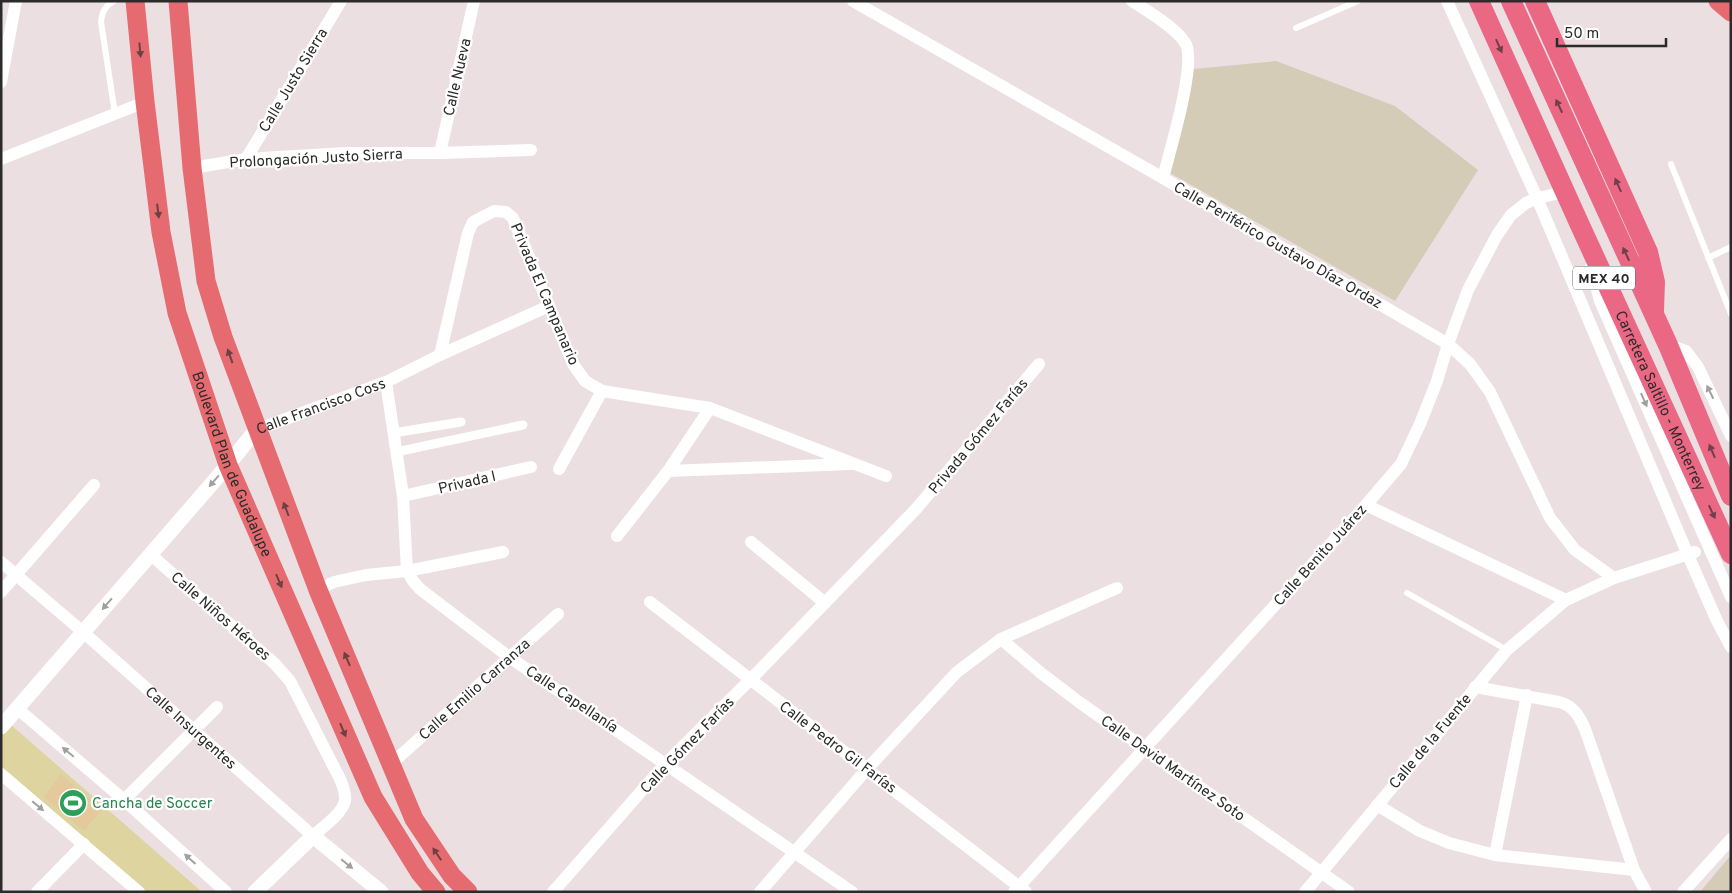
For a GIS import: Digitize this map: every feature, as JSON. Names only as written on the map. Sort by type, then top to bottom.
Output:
[{"type":"highway","name":"Carretera Saltillo - Monterrey","points":[[1479,1],[1731,554]]},
{"type":"highway","name":"Carretera Saltillo - Monterrey","points":[[1511,1],[1668,345],[1731,496]]},
{"type":"highway","points":[[1535,1],[1648,252],[1655,282],[1654,314]]},
{"type":"main road","name":"Boulevard Plan de Guadalupe","points":[[135,1],[161,232],[177,312],[228,465],[373,797],[420,873],[436,892]]},
{"type":"main road","points":[[178,1],[192,168],[206,282],[222,337],[318,590],[414,818],[452,876],[468,892]]},
{"type":"main road","points":[[1718,1],[1731,12]]},
{"type":"street","points":[[1,82],[16,1]]},
{"type":"street","name":"Calle Justo Sierra","points":[[246,159],[341,1]]},
{"type":"street","name":"Calle Nueva","points":[[440,153],[474,1]]},
{"type":"street","name":"Calle Periférico Gustavo Díaz Ordaz","points":[[853,1],[1448,344],[1470,364],[1490,392],[1550,518],[1574,550],[1614,578]]},
{"type":"street","points":[[1132,1],[1181,37],[1187,47],[1186,81],[1163,178]]},
{"type":"street","points":[[1447,1],[1537,198],[1731,647]]},
{"type":"street","points":[[1,159],[145,102]]},
{"type":"street","name":"Prolongación Justo Sierra","points":[[192,168],[246,159],[345,154],[531,150]]},
{"type":"street","name":"Calle Benito Juárez","points":[[1020,890],[1145,747],[1366,505],[1401,464],[1420,424],[1437,381],[1448,344],[1468,290],[1496,236],[1511,215],[1526,203],[1537,198],[1565,192]]},
{"type":"street","name":"Privada El Campanario","points":[[440,355],[468,233],[473,222],[494,211],[506,212],[513,218],[573,364],[585,381],[602,391],[710,408],[886,476]]},
{"type":"street","points":[[1579,223],[1600,301],[1731,597]]},
{"type":"street","name":"Calle Francisco Coss","points":[[1,727],[228,465],[256,430],[386,382],[440,355],[549,306]]},
{"type":"street","points":[[1668,345],[1686,351],[1698,367],[1731,436]]},
{"type":"street","name":"Privada Gómez Farías","points":[[916,509],[1039,364]]},
{"type":"street","points":[[386,382],[403,496],[407,571]]},
{"type":"street","points":[[559,469],[602,391]]},
{"type":"street","points":[[616,536],[668,471],[710,408]]},
{"type":"street","points":[[393,433],[461,422]]},
{"type":"street","points":[[396,452],[523,425]]},
{"type":"street","points":[[668,471],[855,464]]},
{"type":"street","name":"Privada I","points":[[403,496],[531,467]]},
{"type":"street","points":[[1,592],[94,485]]},
{"type":"street","points":[[1366,505],[1566,600]]},
{"type":"street","name":"Calle Gómez Farías","points":[[553,892],[666,763],[750,680],[916,509]]},
{"type":"street","points":[[751,542],[825,603]]},
{"type":"street","points":[[318,590],[334,582],[366,575],[407,571],[504,552]]},
{"type":"street","name":"Calle Niños Héroes","points":[[150,554],[274,663],[290,680],[341,781],[344,792],[341,810],[313,836]]},
{"type":"street","name":"Calle de la Fuente","points":[[1305,892],[1507,650],[1566,600],[1614,578],[1691,554]]},
{"type":"street","name":"Calle Insurgentes","points":[[1,562],[83,632],[313,836],[381,892]]},
{"type":"street","name":"Calle Capellanía","points":[[407,571],[420,589],[509,657],[852,892]]},
{"type":"street","points":[[760,892],[867,769],[957,672],[1001,639],[1116,588]]},
{"type":"street","name":"Calle Pedro Gil Farías","points":[[650,602],[867,769],[1020,890]]},
{"type":"street","name":"Calle Emilio Carranza","points":[[391,764],[558,614]]},
{"type":"street","name":"Calle David Martínez Soto","points":[[1001,639],[1041,673],[1349,892]]},
{"type":"street","points":[[1475,687],[1527,695],[1570,706],[1579,717],[1634,870],[1646,892]]},
{"type":"street","points":[[1495,855],[1527,695]]},
{"type":"street","points":[[124,800],[217,707]]},
{"type":"street","points":[[18,709],[124,800],[226,892]]},
{"type":"street","points":[[1,774],[139,892]]},
{"type":"street","points":[[1377,805],[1420,832],[1449,843],[1495,855],[1634,870]]},
{"type":"street","points":[[255,892],[313,836]]},
{"type":"street","points":[[1683,892],[1731,840]]},
{"type":"street","points":[[37,892],[84,844]]},
{"type":"lane","points":[[114,1],[105,9],[101,22],[115,114]]},
{"type":"lane","points":[[1296,28],[1358,1]]},
{"type":"lane","points":[[1671,164],[1731,314]]},
{"type":"lane","points":[[1708,258],[1731,247]]},
{"type":"lane","points":[[1407,593],[1507,650]]},
{"type":"shaded area","points":[[1276,61],[1395,106],[1478,170],[1395,301],[1163,169],[1194,69]]},
{"type":"shaded area","points":[[10,724],[202,892],[146,892],[1,766],[1,734]]},
{"type":"shaded area","name":"Cancha de Soccer","points":[[61,774],[101,810],[84,831],[44,797]]},
{"type":"shaded area","points":[[1731,855],[1731,892],[1700,892]]},
{"type":"place","name":"Cancha de Soccer","points":[[73,803]]}]
